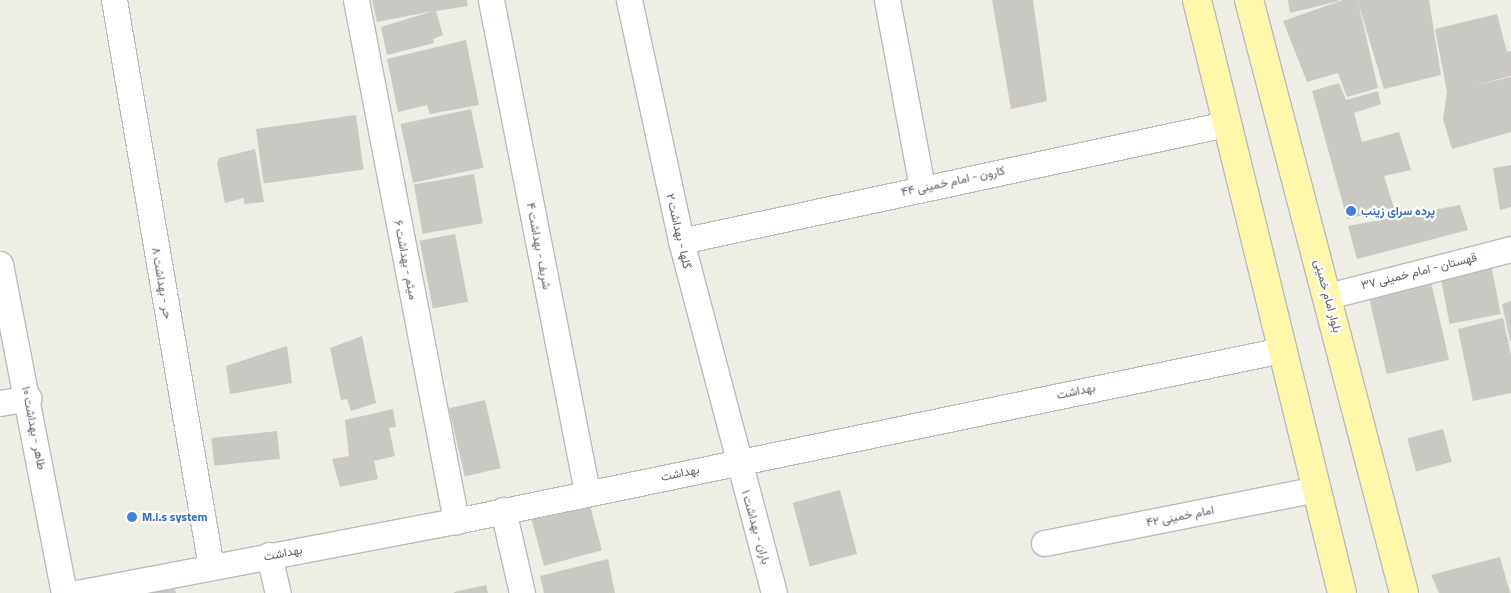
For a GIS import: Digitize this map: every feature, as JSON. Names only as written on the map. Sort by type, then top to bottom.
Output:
[{"type":"main road","points":[[1197,0],[1342,593]]},
{"type":"main road","name":"بلوار امام خمینی","points":[[1249,0],[1328,296],[1404,593]]},
{"type":"street","name":"حر - بهداشت ۸","points":[[114,0],[211,567]]},
{"type":"street","name":"میثم - بهداشت ۶","points":[[356,0],[456,521]]},
{"type":"street","name":"شریف - بهداشت ۴","points":[[491,0],[587,492]]},
{"type":"street","name":"گلها - بهداشت ۲","points":[[629,0],[680,241],[737,461]]},
{"type":"street","points":[[888,0],[922,187]]},
{"type":"street","name":"کارون - امام خمینی ۴۴","points":[[680,241],[922,187],[1226,124]]},
{"type":"street","name":"قهستان - امام خمینی ۳۷","points":[[1328,296],[1511,249]]},
{"type":"street","name":"طاهر - بهداشت ۱۰","points":[[0,264],[29,398],[64,593]]},
{"type":"street","name":"بهداشت","points":[[77,593],[456,521],[587,492],[1282,350]]},
{"type":"street","points":[[0,403],[29,398]]},
{"type":"street","name":"باران - بهداشت ۱","points":[[737,461],[774,593]]},
{"type":"street","name":"امام خمینی ۴۲","points":[[1044,543],[1316,489]]},
{"type":"street","points":[[503,510],[522,593]]},
{"type":"street","points":[[269,555],[278,593]]},
{"type":"building","points":[[372,0],[467,0],[468,6],[436,11],[443,35],[433,39],[434,43],[387,55],[381,27],[433,11],[377,22]]},
{"type":"building","points":[[992,0],[1033,0],[1047,101],[1011,109]]},
{"type":"building","points":[[1288,0],[1338,0],[1339,1],[1290,13]]},
{"type":"building","points":[[1343,0],[1429,0],[1441,75],[1384,89],[1358,2],[1378,88],[1347,97],[1338,73],[1307,82],[1283,21]]},
{"type":"building","points":[[1497,14],[1507,52],[1511,51],[1511,76],[1469,87],[1511,77],[1511,132],[1452,149],[1443,119],[1447,92],[1435,29]]},
{"type":"building","points":[[466,40],[479,105],[430,114],[427,105],[398,112],[387,59]]},
{"type":"building","points":[[1339,83],[1346,100],[1378,91],[1381,104],[1354,113],[1362,142],[1399,132],[1411,170],[1384,176],[1394,208],[1347,219],[1312,91]]},
{"type":"building","points":[[471,109],[483,168],[413,183],[401,124]]},
{"type":"building","points":[[356,115],[364,169],[264,184],[256,129]]},
{"type":"building","points":[[255,149],[264,202],[244,204],[244,198],[225,203],[217,163],[219,158]]},
{"type":"building","points":[[1511,165],[1511,207],[1500,210],[1493,168]]},
{"type":"building","points":[[474,174],[483,223],[423,234],[414,185]]},
{"type":"building","points":[[1460,205],[1468,230],[1357,259],[1348,226]]},
{"type":"building","points":[[455,234],[468,302],[433,309],[420,241]]},
{"type":"building","points":[[1490,259],[1501,314],[1450,324],[1439,269]]},
{"type":"building","points":[[1429,273],[1449,360],[1387,374],[1367,287]]},
{"type":"building","points":[[1511,301],[1511,341],[1510,341],[1502,304]]},
{"type":"building","points":[[1503,318],[1511,355],[1511,393],[1473,401],[1458,329]]},
{"type":"building","points":[[362,336],[376,403],[351,411],[347,399],[341,400],[330,348]]},
{"type":"building","points":[[287,346],[292,383],[230,394],[226,366]]},
{"type":"building","points":[[485,400],[501,468],[465,477],[449,408]]},
{"type":"building","points":[[393,409],[396,427],[389,428],[395,456],[374,461],[378,479],[340,487],[332,459],[349,456],[345,420]]},
{"type":"building","points":[[1443,429],[1452,462],[1416,471],[1407,439]]},
{"type":"building","points":[[277,431],[280,459],[214,466],[211,438]]},
{"type":"building","points":[[840,490],[857,554],[810,566],[793,503]]},
{"type":"building","points":[[589,502],[602,550],[544,566],[531,518]]},
{"type":"building","points":[[1500,557],[1510,593],[1439,593],[1431,575]]},
{"type":"building","points":[[608,559],[615,593],[544,593],[540,576]]},
{"type":"building","points":[[173,582],[176,593],[128,593]]},
{"type":"building","points":[[486,585],[488,593],[454,593],[454,592]]},
{"type":"place","name":"پرده سرای زینب","points":[[1351,211]]},
{"type":"place","name":"M.i.s system","points":[[132,517]]}]
